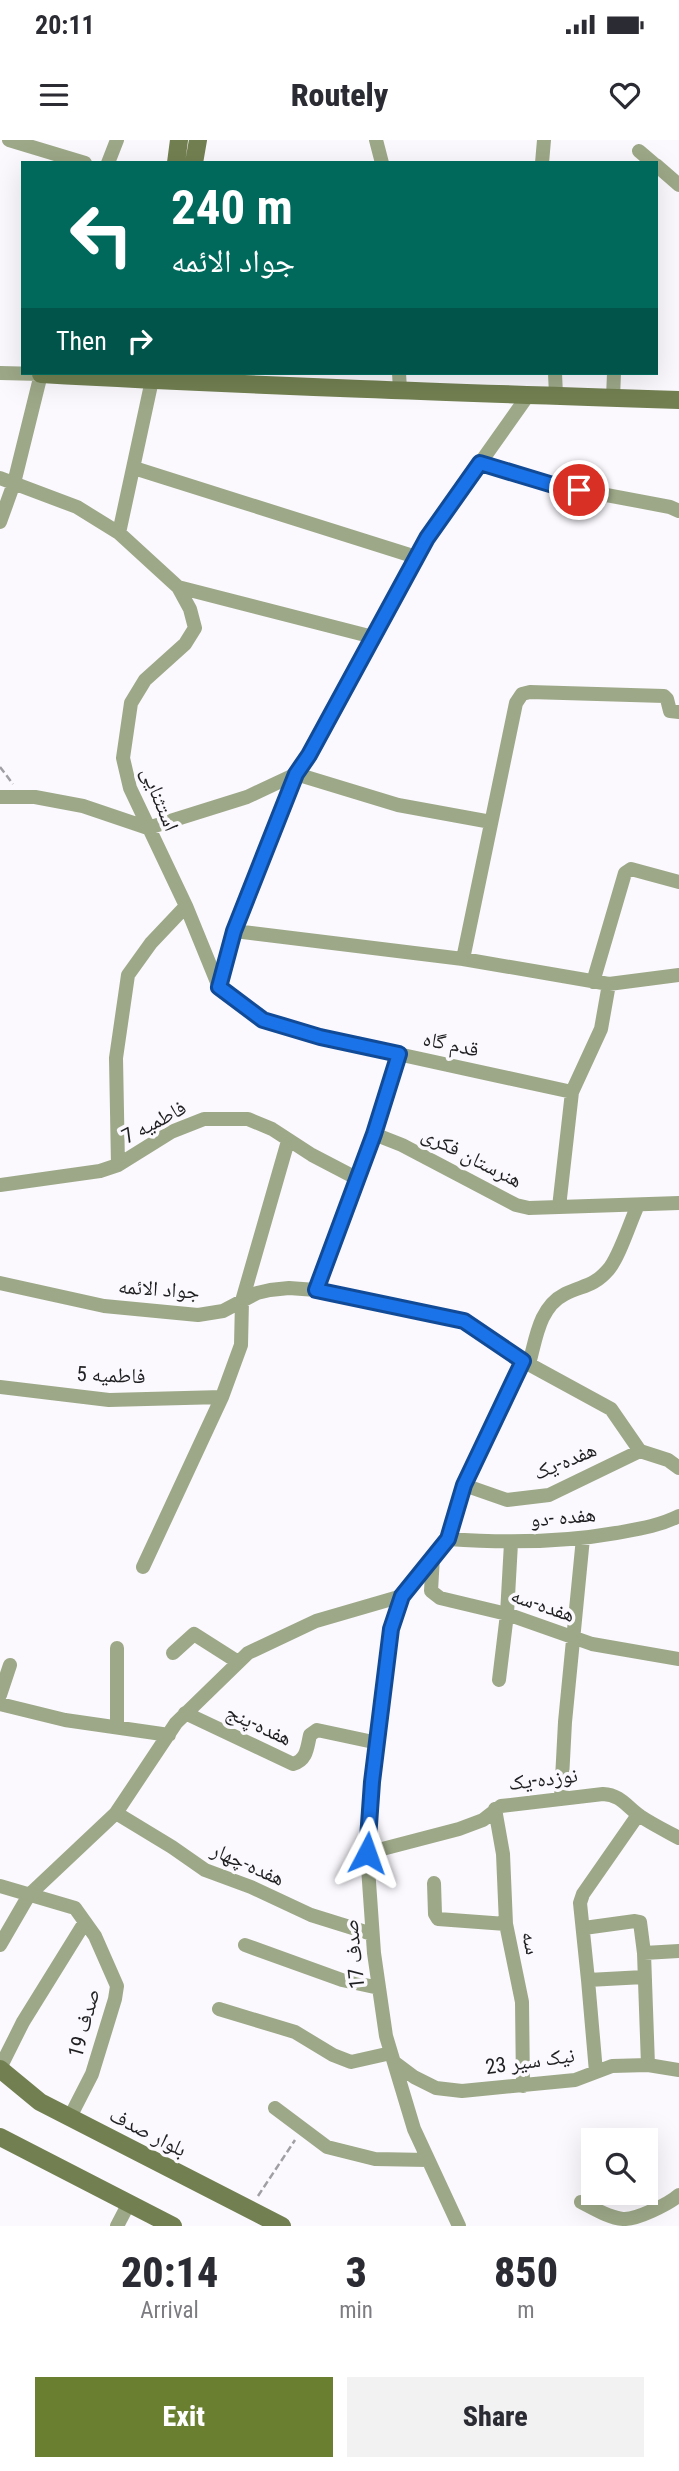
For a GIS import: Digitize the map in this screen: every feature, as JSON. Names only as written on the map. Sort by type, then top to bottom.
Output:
[{"type":"street","points":[[9,140],[47,145],[81,161]]},
{"type":"street","points":[[109,161],[117,140]]},
{"type":"street","points":[[176,161],[179,140]]},
{"type":"street","points":[[194,161],[198,140]]},
{"type":"street","points":[[376,140],[381,161]]},
{"type":"street","points":[[542,161],[544,140]]},
{"type":"street","points":[[639,150],[652,161]]},
{"type":"street","points":[[658,167],[679,185]]},
{"type":"street","points":[[0,373],[21,374]]},
{"type":"street","points":[[0,522],[7,481],[41,375]]},
{"type":"street","points":[[80,375],[159,377],[223,384],[294,379],[400,381],[556,396],[679,400]]},
{"type":"street","points":[[555,375],[556,396]]},
{"type":"street","points":[[613,398],[614,375]]},
{"type":"street","points":[[119,533],[159,377]]},
{"type":"street","points":[[219,987],[234,931],[296,774],[309,755],[427,538],[529,394]]},
{"type":"street","points":[[480,463],[553,485],[679,511]]},
{"type":"street","points":[[134,468],[416,557]]},
{"type":"street","name":"استثنایی","points":[[7,481],[77,507],[119,533],[178,587],[190,609],[195,628],[185,644],[145,680],[131,703],[123,758],[130,788],[186,906],[219,987]]},
{"type":"street","points":[[178,587],[373,637]]},
{"type":"street","points":[[463,959],[516,703],[522,694],[530,692],[664,696],[670,711],[679,712]]},
{"type":"street","points":[[0,797],[35,797],[83,806],[148,828],[247,797],[296,774],[398,805],[491,822]]},
{"type":"street","points":[[593,982],[625,873],[631,869],[679,883]]},
{"type":"street","points":[[118,1165],[116,1058],[128,975],[151,943],[186,906]]},
{"type":"street","points":[[234,931],[463,959],[609,984],[679,975]]},
{"type":"street","points":[[559,1207],[572,1092],[601,1029],[609,984]]},
{"type":"street","name":"قدم گاه","points":[[219,987],[263,1020],[320,1037],[572,1092]]},
{"type":"street","points":[[316,1290],[374,1134],[399,1054]]},
{"type":"street","name":"فاطمیه 7","points":[[0,1185],[100,1171],[118,1165],[171,1132],[204,1119],[248,1119],[272,1129],[288,1141],[358,1179]]},
{"type":"street","name":"هنرستان فکری","points":[[374,1134],[402,1145],[516,1205],[529,1208],[679,1203]]},
{"type":"street","points":[[143,1566],[222,1396],[241,1345],[242,1301],[288,1141]]},
{"type":"street","name":"صدف 17","points":[[459,2226],[414,2129],[392,2057],[386,2036],[372,1934],[367,1853],[372,1782],[391,1629],[402,1596],[448,1539],[464,1485],[526,1363],[544,1313],[552,1302],[564,1294],[586,1287],[610,1268],[638,1205]]},
{"type":"street","name":"جواد الائمه","points":[[0,1283],[104,1306],[198,1315],[223,1311],[257,1293],[289,1287],[316,1290],[464,1321],[526,1363],[611,1409],[640,1451]]},
{"type":"street","name":"فاطمیه 5","points":[[0,1387],[109,1400],[222,1396]]},
{"type":"street","points":[[640,1451],[668,1460],[679,1468]]},
{"type":"street","name":"هفده-یک","points":[[464,1485],[507,1500],[549,1495],[640,1451]]},
{"type":"street","name":"هفده -دو","points":[[448,1539],[511,1543],[583,1538],[661,1525],[679,1516]]},
{"type":"street","points":[[561,1798],[565,1723],[583,1538]]},
{"type":"street","points":[[499,1680],[507,1614],[511,1543]]},
{"type":"street","name":"هفده-سه","points":[[433,1556],[431,1591],[435,1595],[507,1614],[592,1644],[679,1660]]},
{"type":"street","points":[[0,1945],[29,1895],[116,1813],[185,1713],[248,1653],[316,1621],[402,1596]]},
{"type":"street","points":[[173,1653],[194,1634],[238,1662]]},
{"type":"street","points":[[117,1648],[117,1727]]},
{"type":"street","points":[[0,1695],[10,1665]]},
{"type":"street","points":[[0,1704],[65,1720],[169,1735]]},
{"type":"street","name":"هفده-پنج","points":[[185,1713],[293,1764],[305,1757],[310,1735],[317,1730],[378,1743]]},
{"type":"street","name":"نوزده-یک","points":[[367,1853],[459,1829],[484,1820],[500,1806],[613,1794],[638,1815],[679,1838]]},
{"type":"street","name":"سه","points":[[495,1809],[503,1854],[506,1924],[522,2002],[523,2086]]},
{"type":"street","name":"هفده-چهار","points":[[116,1813],[205,1871],[251,1887],[311,1916],[372,1934]]},
{"type":"street","points":[[596,2072],[580,1903],[583,1894],[638,1815]]},
{"type":"street","points":[[434,1884],[435,1913],[438,1919],[506,1924]]},
{"type":"street","name":"صدف 19","points":[[0,1886],[75,1908],[95,1936],[117,1986],[92,2074],[70,2118]]},
{"type":"street","points":[[0,2068],[23,2022],[85,1922]]},
{"type":"street","points":[[584,1928],[640,1922],[644,1953],[648,2065]]},
{"type":"street","points":[[245,1945],[342,1980],[379,1988]]},
{"type":"street","points":[[644,1953],[679,1951]]},
{"type":"street","points":[[588,1980],[644,1977]]},
{"type":"street","points":[[219,2009],[295,2032],[333,2055],[351,2062],[392,2057]]},
{"type":"street","name":"نیک سیر 23","points":[[392,2057],[414,2077],[436,2088],[462,2091],[575,2080],[612,2066],[648,2065],[679,2070]]},
{"type":"street","name":"بلوار صدف","points":[[0,2068],[40,2102],[282,2226]]},
{"type":"street","points":[[275,2108],[327,2147],[375,2159],[428,2160]]},
{"type":"street","points":[[0,2137],[173,2226]]},
{"type":"street","points":[[588,2205],[619,2219],[628,2219],[669,2203],[679,2195]]},
{"type":"street","points":[[117,2226],[129,2203]]},
{"type":"path","points":[[250,2209],[302,2129]]},
{"type":"route","points":[[367,1853],[372,1782],[391,1629],[402,1596],[448,1539],[464,1485],[523,1361],[464,1321],[316,1290],[374,1134],[399,1054],[320,1037],[263,1020],[219,987],[234,931],[296,774],[309,755],[427,538],[480,463],[579,490]]}]
